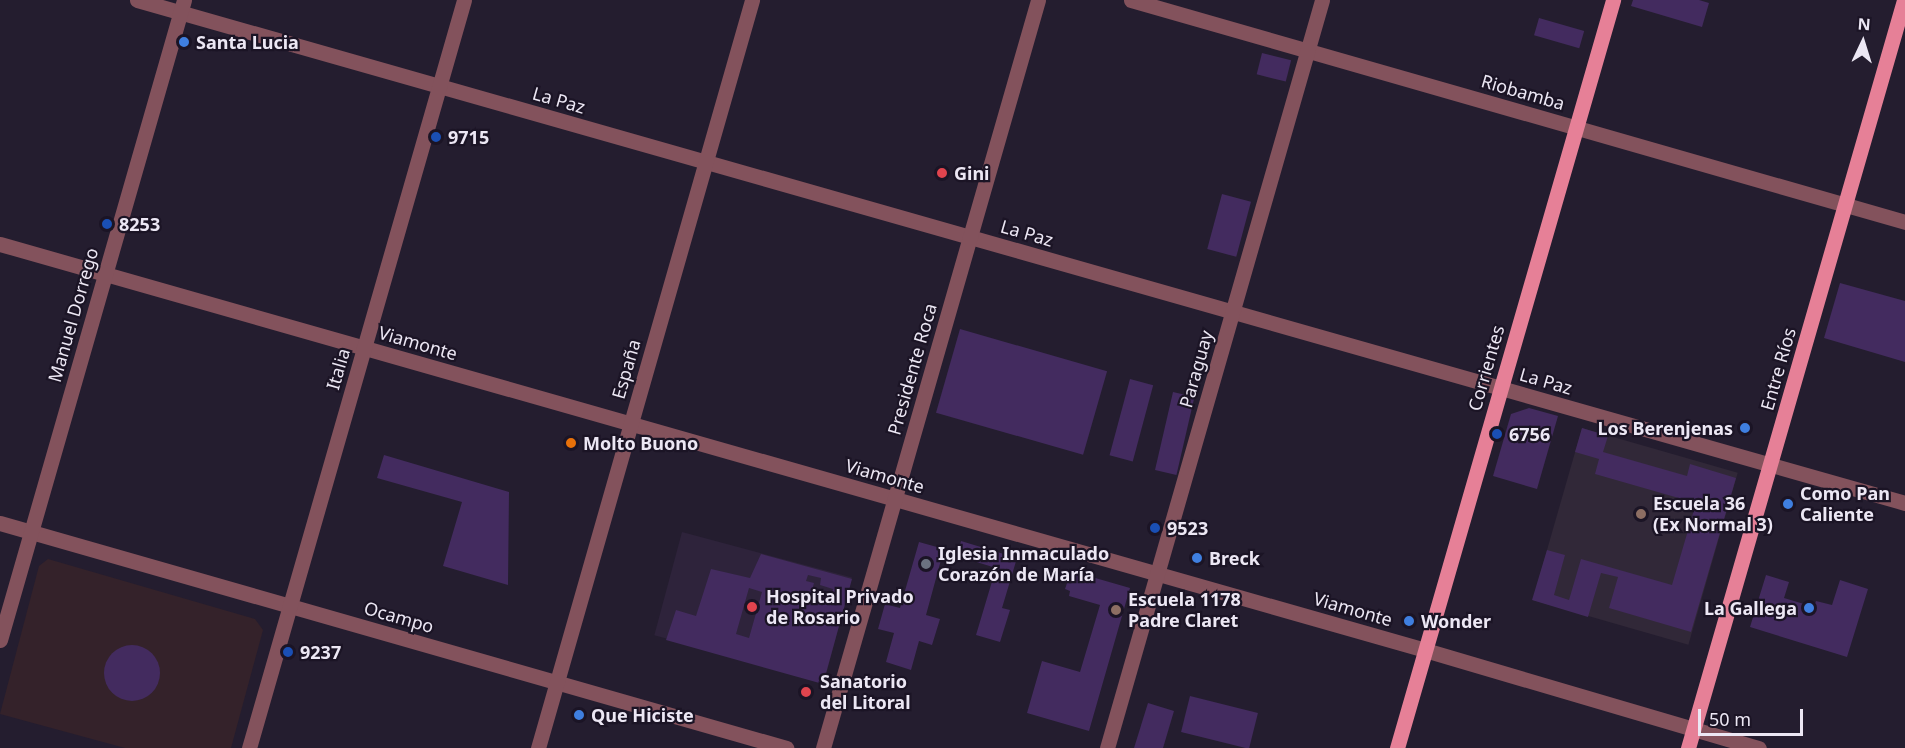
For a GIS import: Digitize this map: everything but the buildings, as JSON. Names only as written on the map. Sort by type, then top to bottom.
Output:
[{"type":"main road","name":"Corrientes","points":[[1397,748],[1613,0]]},
{"type":"main road","name":"Entre Ríos","points":[[1688,748],[1904,0]]},
{"type":"street","name":"La Paz","points":[[138,0],[182,6],[439,86],[1905,503]]},
{"type":"street","name":"Italia","points":[[249,748],[464,0]]},
{"type":"street","name":"España","points":[[538,748],[752,0]]},
{"type":"street","name":"Presidente Roca","points":[[824,748],[1038,0]]},
{"type":"street","name":"Riobamba","points":[[1131,0],[1905,222]]},
{"type":"street","name":"Paraguay","points":[[1107,748],[1322,0]]},
{"type":"street","name":"Manuel Dorrego","points":[[0,640],[182,6]]},
{"type":"street","name":"Viamonte","points":[[0,244],[1425,650],[1759,748]]},
{"type":"street","name":"Ocampo","points":[[0,523],[786,748]]},
{"type":"shaded area","name":"Escuela 36 (Ex Normal 3)","points":[[1582,428],[1738,473],[1688,645],[1533,600]]},
{"type":"shaded area","name":"Hospital Privado de Rosario","points":[[682,532],[852,578],[824,681],[654,635]]},
{"type":"shaded area","points":[[48,559],[255,619],[263,630],[231,748],[125,748],[0,714],[39,566]]},
{"type":"place","name":"Santa Lucia","points":[[184,42]]},
{"type":"place","name":"9715","points":[[436,137]]},
{"type":"place","name":"Gini","points":[[942,173]]},
{"type":"place","name":"8253","points":[[107,224]]},
{"type":"place","name":"Los Berenjenas","points":[[1745,428]]},
{"type":"place","name":"6756","points":[[1497,434]]},
{"type":"place","name":"Molto Buono","points":[[571,443]]},
{"type":"place","name":"Como Pan Caliente","points":[[1788,504]]},
{"type":"place","name":"Escuela 36 (Ex Normal 3)","points":[[1641,514]]},
{"type":"place","name":"9523","points":[[1155,528]]},
{"type":"place","name":"Breck","points":[[1197,558]]},
{"type":"place","name":"Iglesia Inmaculado Corazón de María","points":[[926,564]]},
{"type":"place","name":"Hospital Privado de Rosario","points":[[752,607]]},
{"type":"place","name":"La Gallega","points":[[1809,608]]},
{"type":"place","name":"Escuela 1178 Padre Claret","points":[[1116,610]]},
{"type":"place","name":"Wonder","points":[[1409,621]]},
{"type":"place","name":"9237","points":[[288,652]]},
{"type":"place","name":"Sanatorio del Litoral","points":[[806,692]]},
{"type":"place","name":"Que Hiciste","points":[[579,715]]}]
